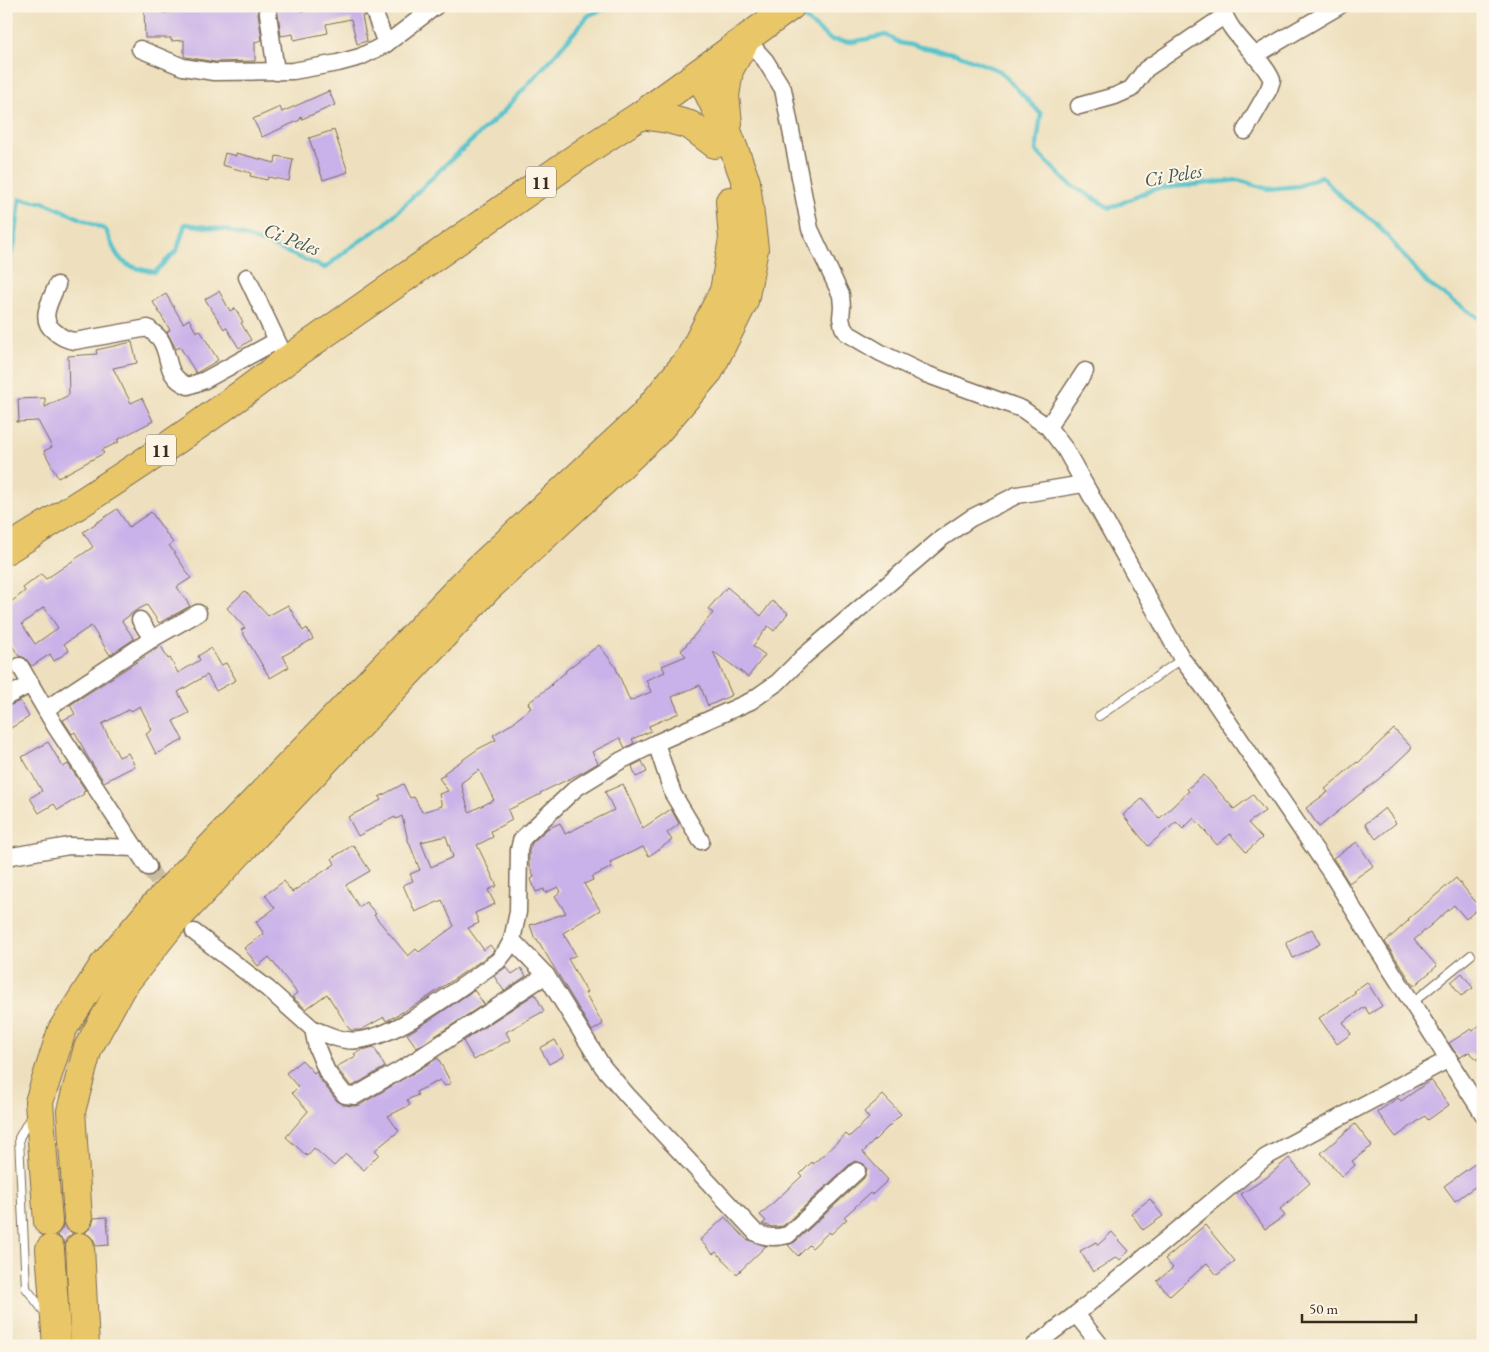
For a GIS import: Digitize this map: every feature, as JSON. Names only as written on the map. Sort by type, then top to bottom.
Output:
[{"type":"highway","name":"11","points":[[6,550],[129,472],[243,394],[282,350],[641,115],[780,14]]},
{"type":"highway","points":[[48,1222],[40,1102],[62,1030],[103,966],[154,906],[476,571],[643,416],[690,358],[724,291],[734,238],[722,140],[729,70],[746,39]]},
{"type":"highway","points":[[78,1219],[71,1111],[88,1048],[121,988],[170,926],[488,588],[656,433],[709,371],[744,301],[754,250],[746,182],[722,140],[691,78]]},
{"type":"highway","points":[[641,115],[690,125],[722,140]]},
{"type":"highway","points":[[80,1247],[85,1346]]},
{"type":"highway","points":[[50,1249],[56,1335]]},
{"type":"street","points":[[267,6],[276,72]]},
{"type":"street","points":[[372,6],[386,44]]},
{"type":"street","points":[[140,49],[183,67],[214,72],[293,71],[360,57],[386,44],[436,6]]},
{"type":"street","points":[[1254,56],[1339,6]]},
{"type":"street","points":[[1079,106],[1115,96],[1131,89],[1146,69],[1223,11],[1254,56],[1267,70],[1272,80],[1269,89],[1245,131]]},
{"type":"street","points":[[746,39],[765,60],[783,90],[810,229],[841,296],[843,328],[847,333],[881,353],[924,373],[1022,410],[1048,427],[1065,449],[1182,659],[1214,701],[1335,879],[1483,1114]]},
{"type":"street","points":[[58,285],[46,314],[46,321],[50,329],[66,340],[75,341],[148,328],[160,338],[172,373],[178,382],[188,386],[282,350],[247,277]]},
{"type":"street","points":[[1048,427],[1085,371]]},
{"type":"street","points":[[194,932],[268,989],[313,1029],[347,1041],[370,1038],[410,1022],[498,961],[506,951],[512,940],[518,912],[519,850],[521,841],[576,788],[620,761],[656,743],[751,701],[778,682],[804,656],[907,567],[942,538],[971,518],[1017,495],[1083,484]]},
{"type":"street","points":[[46,709],[152,639],[198,613]]},
{"type":"street","points":[[140,620],[152,639]]},
{"type":"street","points":[[20,666],[54,726],[148,866]]},
{"type":"street","points":[[6,697],[31,684]]},
{"type":"street","points":[[656,743],[673,794],[701,841]]},
{"type":"street","points":[[6,857],[69,846],[136,848]]},
{"type":"street","points":[[512,940],[546,975],[603,1067],[756,1233],[768,1238],[788,1235],[857,1171]]},
{"type":"street","points":[[313,1029],[317,1048],[327,1072],[346,1095],[355,1096],[408,1066],[546,975]]},
{"type":"street","points":[[1034,1346],[1076,1314],[1266,1157],[1449,1059]]},
{"type":"street","points":[[1076,1314],[1101,1346]]},
{"type":"lane","points":[[1099,716],[1182,659]]},
{"type":"lane","points":[[1412,1003],[1472,955]]},
{"type":"lane","points":[[40,1102],[19,1138],[26,1288],[56,1335]]},
{"type":"building","points":[[257,6],[262,40],[255,42],[255,61],[215,62],[186,57],[184,56],[184,40],[171,41],[171,38],[145,38],[144,9],[163,9],[163,13],[189,10],[188,7]]},
{"type":"building","points":[[277,6],[301,6],[302,12],[328,6],[362,6],[365,16],[362,16],[367,41],[357,44],[351,19],[326,24],[328,33],[294,40],[293,34],[281,36]]},
{"type":"building","points":[[329,91],[335,105],[302,119],[301,116],[300,120],[262,137],[253,119],[280,107],[282,112]]},
{"type":"building","points":[[334,130],[348,172],[323,180],[309,138]]},
{"type":"building","points":[[225,153],[236,156],[236,153],[275,163],[276,156],[293,159],[289,181],[268,177],[267,180],[250,176],[251,173],[222,165]]},
{"type":"building","points":[[219,291],[230,311],[235,308],[251,340],[239,348],[205,299]]},
{"type":"building","points":[[166,294],[183,323],[189,319],[196,332],[200,330],[218,360],[196,373],[180,347],[176,349],[167,332],[170,330],[153,302]]},
{"type":"building","points":[[132,342],[137,363],[113,368],[131,403],[142,398],[153,421],[117,440],[119,442],[102,450],[104,453],[58,478],[44,451],[52,447],[38,421],[16,422],[19,420],[18,399],[45,398],[45,407],[69,395],[68,356],[97,354],[96,350]]},
{"type":"building","points":[[117,509],[129,527],[151,512],[173,543],[169,545],[191,578],[177,587],[190,606],[159,623],[147,605],[135,611],[122,621],[134,639],[110,655],[91,626],[64,644],[69,651],[54,661],[50,654],[32,666],[25,658],[19,656],[6,637],[6,606],[25,591],[23,588],[41,574],[46,579],[93,547],[83,532]],"holes":[[[44,607],[58,628],[35,644],[22,624]]]},
{"type":"building","points":[[727,587],[761,616],[772,601],[788,613],[774,631],[768,626],[753,646],[765,655],[748,677],[713,651],[732,695],[708,706],[700,685],[672,697],[679,713],[649,726],[651,731],[632,739],[634,743],[625,748],[620,738],[592,752],[598,763],[508,810],[512,820],[491,831],[493,837],[477,845],[497,886],[488,890],[495,904],[475,913],[479,923],[468,928],[484,950],[490,945],[494,950],[491,954],[419,1003],[386,1021],[384,1017],[361,1030],[350,1030],[327,994],[306,1009],[292,997],[297,993],[269,957],[258,966],[244,948],[264,934],[256,922],[275,908],[265,895],[284,881],[292,892],[335,864],[332,858],[353,845],[370,871],[346,885],[359,907],[366,902],[376,914],[374,915],[408,956],[416,949],[419,952],[454,926],[442,900],[415,912],[403,885],[413,881],[410,874],[420,870],[408,840],[402,816],[396,819],[395,817],[358,836],[348,817],[381,800],[379,797],[403,784],[410,798],[414,797],[422,812],[442,806],[439,794],[448,791],[439,778],[478,749],[496,740],[493,735],[510,725],[531,708],[528,703],[599,645],[615,666],[630,701],[651,692],[646,680],[665,672],[662,666],[686,656],[681,651],[713,613],[708,609]],"holes":[[[479,770],[494,800],[469,812],[461,783]],[[446,836],[453,857],[431,867],[421,842]]]},
{"type":"building","points":[[245,591],[268,616],[288,605],[303,631],[307,628],[313,639],[283,656],[289,667],[270,678],[241,630],[245,628],[227,608]]},
{"type":"building","points":[[161,646],[178,673],[200,660],[198,656],[211,648],[221,665],[226,663],[236,680],[216,691],[207,675],[178,692],[189,713],[173,721],[183,740],[156,754],[146,734],[152,730],[140,706],[131,711],[130,709],[102,724],[119,757],[128,753],[135,766],[104,782],[86,754],[75,732],[72,734],[63,720],[75,714],[70,705]]},
{"type":"building","points":[[20,701],[29,717],[6,731],[6,707]]},
{"type":"building","points":[[1394,729],[1412,748],[1381,777],[1319,827],[1306,808],[1328,792],[1325,789],[1358,763]]},
{"type":"building","points":[[48,742],[63,767],[68,764],[86,791],[58,810],[54,804],[39,813],[30,798],[42,791],[22,757]]},
{"type":"building","points":[[642,761],[647,772],[636,777],[632,766]]},
{"type":"building","points":[[1204,775],[1234,809],[1253,795],[1265,811],[1248,823],[1262,838],[1246,852],[1230,834],[1217,845],[1194,818],[1183,829],[1176,822],[1148,846],[1123,815],[1142,799],[1159,819],[1189,791],[1187,789]]},
{"type":"building","points":[[623,784],[643,828],[671,809],[679,824],[667,833],[672,840],[649,856],[643,847],[610,862],[612,867],[592,877],[593,880],[584,884],[600,910],[563,933],[576,955],[568,959],[603,1024],[592,1031],[537,939],[535,939],[530,925],[566,913],[555,896],[561,891],[558,887],[545,893],[544,889],[536,892],[531,879],[534,877],[529,865],[529,851],[532,843],[547,829],[560,823],[565,834],[614,810],[605,792]]},
{"type":"building","points":[[1385,808],[1396,823],[1376,839],[1365,824]]},
{"type":"building","points":[[1357,842],[1373,866],[1349,883],[1333,858]]},
{"type":"building","points":[[1456,878],[1480,907],[1466,919],[1454,905],[1414,940],[1437,966],[1414,986],[1385,942],[1408,919]]},
{"type":"building","points":[[1312,929],[1320,944],[1293,958],[1286,942]]},
{"type":"building","points":[[506,967],[512,974],[521,968],[526,976],[504,991],[494,976]]},
{"type":"building","points":[[1462,973],[1473,988],[1461,996],[1451,982]]},
{"type":"building","points":[[1367,982],[1382,1006],[1369,1014],[1365,1007],[1343,1022],[1351,1034],[1337,1044],[1319,1018],[1356,993],[1354,991]]},
{"type":"building","points":[[474,990],[484,1004],[417,1048],[407,1034]]},
{"type":"building","points":[[535,994],[544,1011],[506,1032],[510,1040],[474,1060],[463,1041]]},
{"type":"building","points":[[1483,1022],[1483,1064],[1469,1052],[1459,1058],[1449,1043],[1471,1029],[1473,1031]]},
{"type":"building","points":[[555,1040],[564,1056],[549,1064],[540,1048]]},
{"type":"building","points":[[374,1047],[385,1067],[353,1086],[350,1085],[336,1067],[356,1056],[354,1054]]},
{"type":"building","points":[[438,1058],[451,1083],[445,1086],[440,1080],[416,1092],[418,1095],[407,1100],[410,1105],[388,1116],[399,1131],[375,1150],[379,1154],[364,1170],[346,1154],[334,1166],[314,1148],[307,1156],[286,1137],[308,1111],[292,1093],[298,1087],[286,1073],[302,1060],[314,1073],[316,1071],[319,1078],[337,1101],[344,1105],[354,1106],[360,1105]]},
{"type":"building","points":[[1431,1080],[1449,1105],[1428,1120],[1425,1116],[1396,1137],[1377,1112],[1398,1098],[1401,1101]]},
{"type":"building","points":[[883,1095],[901,1114],[863,1152],[888,1180],[872,1195],[870,1193],[844,1217],[847,1219],[831,1234],[829,1232],[812,1248],[809,1245],[798,1256],[788,1245],[795,1242],[864,1178],[867,1169],[864,1164],[855,1161],[850,1164],[783,1226],[772,1227],[762,1224],[766,1221],[760,1215],[802,1176],[800,1174],[812,1162],[813,1164],[846,1134],[849,1137],[869,1118],[864,1112]]},
{"type":"building","points":[[1355,1124],[1372,1146],[1352,1161],[1355,1165],[1342,1177],[1321,1153]]},
{"type":"building","points":[[1289,1158],[1310,1183],[1280,1209],[1285,1216],[1265,1229],[1241,1194],[1266,1178]]},
{"type":"building","points":[[1483,1158],[1483,1181],[1455,1201],[1444,1186]]},
{"type":"building","points":[[1150,1199],[1163,1216],[1143,1230],[1131,1213]]},
{"type":"building","points":[[107,1217],[109,1245],[96,1246],[93,1238],[85,1233],[92,1226],[94,1218]]},
{"type":"building","points":[[725,1217],[746,1239],[766,1246],[737,1274],[716,1252],[713,1254],[700,1240]]},
{"type":"building","points":[[63,1223],[65,1228],[73,1233],[66,1239],[65,1245],[63,1240],[57,1235],[62,1229]]},
{"type":"building","points":[[1205,1225],[1235,1261],[1217,1275],[1207,1263],[1170,1296],[1157,1281],[1173,1268],[1165,1259]]},
{"type":"building","points":[[1112,1232],[1129,1251],[1120,1260],[1117,1257],[1093,1272],[1080,1251],[1096,1242],[1098,1245]]},
{"type":"waterway","name":"Ci Peles","points":[[6,273],[15,241],[20,199],[46,203],[106,230],[118,256],[122,261],[135,268],[155,272],[177,250],[185,224],[227,230],[325,268],[347,250],[385,224],[503,112],[589,15],[613,6]]},
{"type":"waterway","name":"Ci Peles","points":[[797,12],[831,40],[852,42],[886,35],[900,43],[957,54],[1000,71],[1041,114],[1036,151],[1068,183],[1110,208],[1154,189],[1238,180],[1268,189],[1299,186],[1321,176],[1343,199],[1375,222],[1428,284],[1483,321]]},
{"type":"tunnel","points":[[148,867],[171,900]]}]
